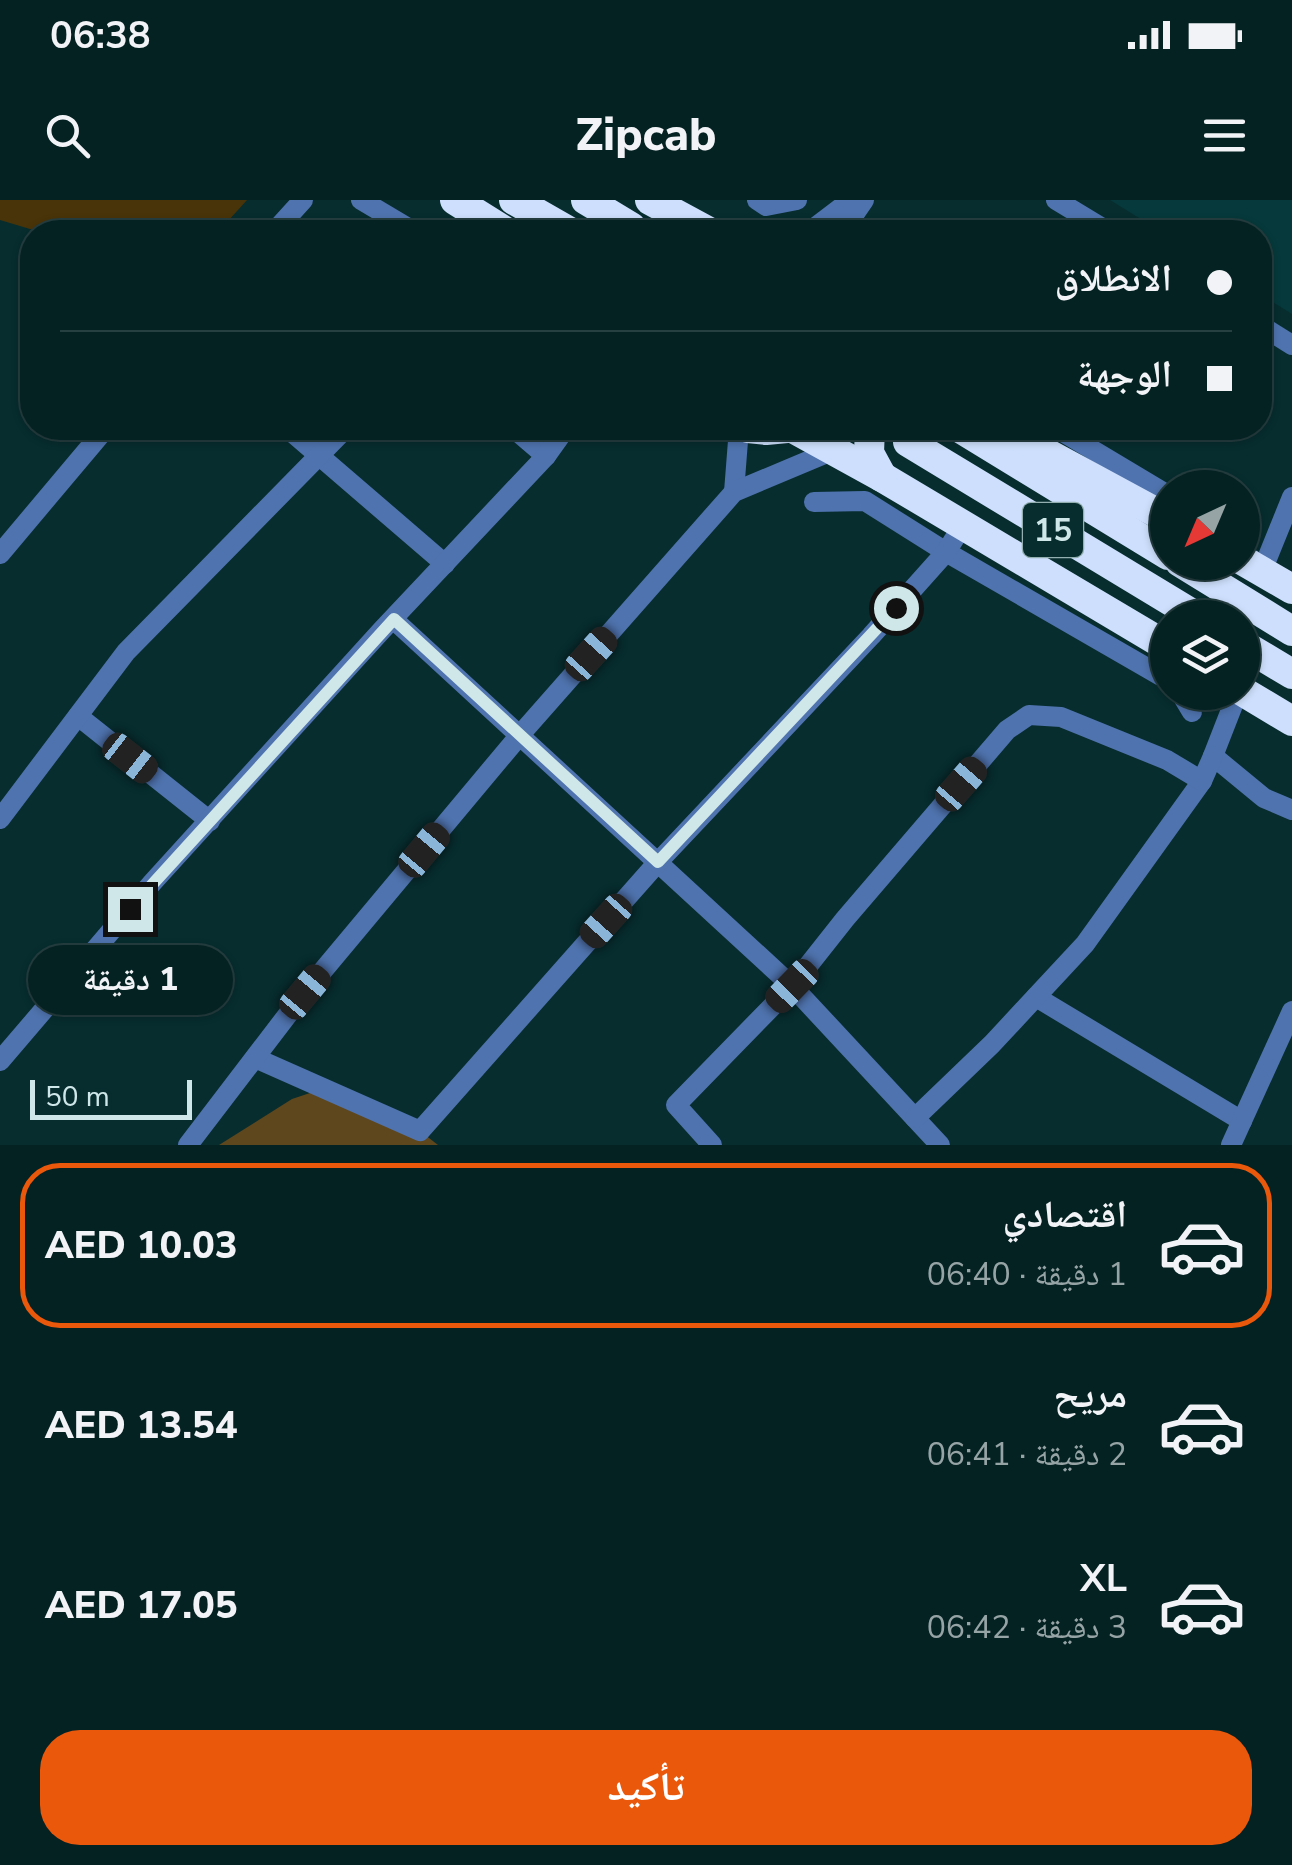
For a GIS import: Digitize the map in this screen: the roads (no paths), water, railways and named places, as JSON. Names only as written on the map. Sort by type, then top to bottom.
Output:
[{"type":"highway","points":[[455,200],[487,220]]},
{"type":"highway","points":[[514,200],[549,220]]},
{"type":"highway","points":[[586,200],[619,220]]},
{"type":"highway","points":[[814,440],[1150,636]]},
{"type":"highway","points":[[870,440],[869,452],[882,477]]},
{"type":"highway","name":"15","points":[[980,440],[1150,544]]},
{"type":"highway","points":[[1025,440],[1150,509]]},
{"type":"highway","name":"15","points":[[908,442],[1169,600]]},
{"type":"highway","points":[[1260,566],[1292,588]]},
{"type":"highway","points":[[1209,580],[1292,631]]},
{"type":"highway","points":[[1260,655],[1292,674]]},
{"type":"highway","points":[[1260,703],[1292,721]]},
{"type":"street","points":[[285,220],[303,200]]},
{"type":"street","points":[[361,200],[395,220]]},
{"type":"street","points":[[757,200],[766,206],[797,200]]},
{"type":"street","points":[[825,220],[851,200]]},
{"type":"street","points":[[852,220],[868,200]]},
{"type":"street","points":[[1056,200],[1089,220]]},
{"type":"street","points":[[0,554],[96,440]]},
{"type":"street","points":[[301,440],[445,564]]},
{"type":"street","points":[[0,819],[126,652],[334,440]]},
{"type":"street","points":[[527,440],[546,456]]},
{"type":"street","points":[[0,1061],[152,883],[557,440]]},
{"type":"street","points":[[734,492],[738,440]]},
{"type":"street","points":[[1076,440],[1150,484]]},
{"type":"street","points":[[188,1145],[305,992],[519,736],[734,492],[834,450]]},
{"type":"street","points":[[1260,543],[1292,497]]},
{"type":"street","points":[[814,502],[865,502],[1150,670]]},
{"type":"street","points":[[255,1058],[420,1130],[658,862],[871,636],[946,552],[963,525]]},
{"type":"street","points":[[394,619],[792,986],[940,1145]]},
{"type":"street","points":[[914,1118],[992,1044],[1085,944],[1202,781],[1232,710]]},
{"type":"street","points":[[78,716],[210,820]]},
{"type":"street","points":[[712,1145],[676,1104],[792,986],[1007,730],[1029,716],[1062,718],[1167,760],[1202,781]]},
{"type":"street","points":[[1213,756],[1264,798],[1292,810]]},
{"type":"street","points":[[1036,997],[1242,1121]]},
{"type":"street","points":[[1232,1145],[1292,1012]]},
{"type":"street","points":[[1272,1053],[1292,1064]]}]
